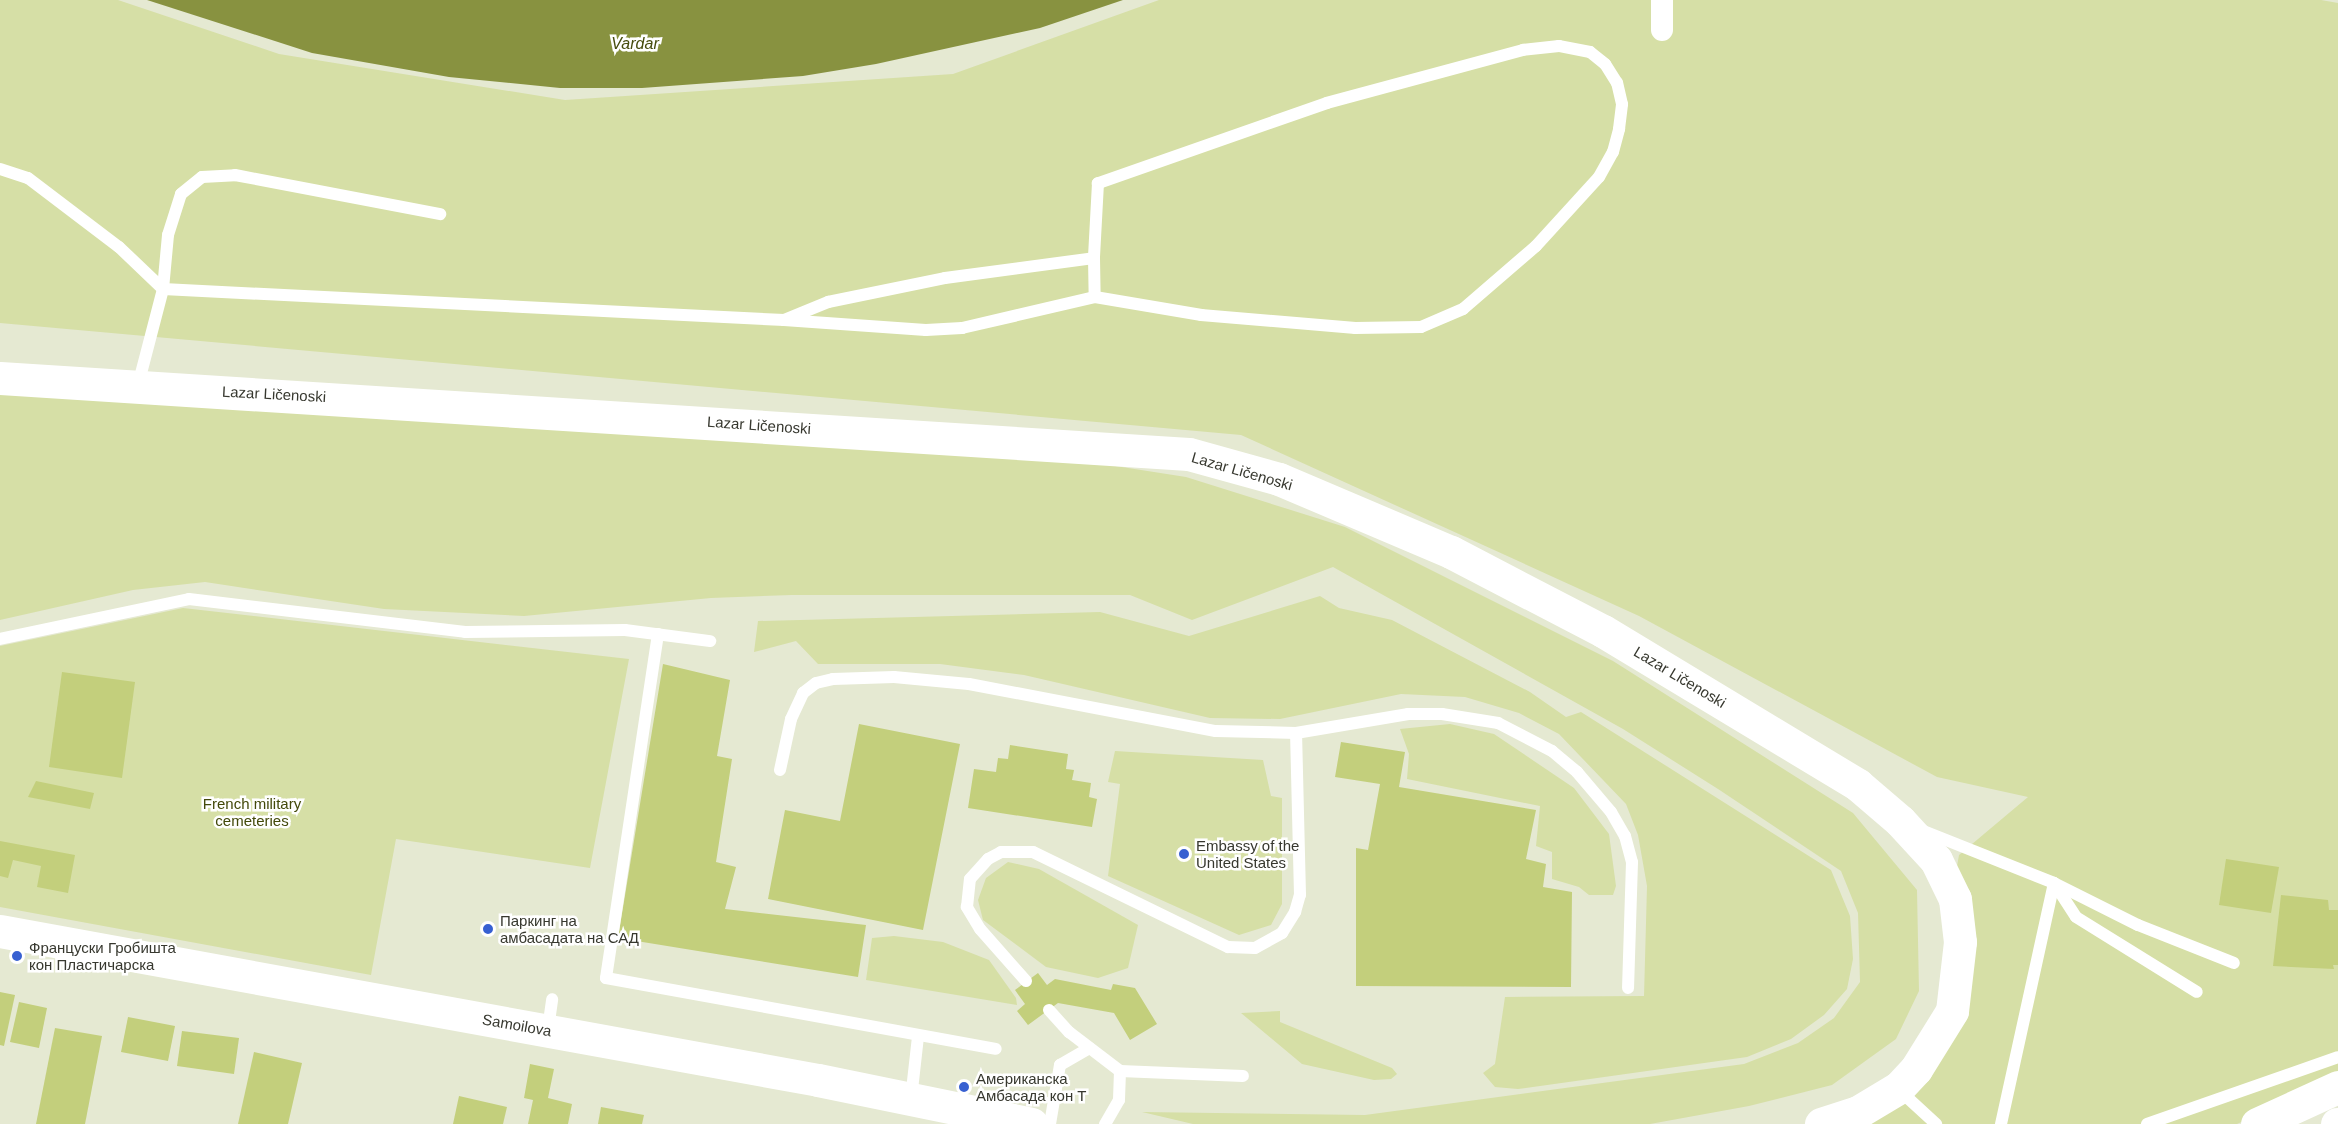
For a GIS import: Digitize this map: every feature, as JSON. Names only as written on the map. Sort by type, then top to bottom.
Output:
[{"type":"street","points":[[1662,0],[1662,30]]},
{"type":"street","name":"Lazar Ličenoski","points":[[0,378],[1189,454],[1279,479],[1451,552],[1603,631],[1858,785],[1900,821],[1936,860],[1955,899],[1960,942],[1952,1011],[1916,1069],[1898,1088],[1858,1112],[1821,1124]]},
{"type":"street","name":"Samoilova","points":[[0,931],[550,1015],[911,1099],[1032,1124]]},
{"type":"street","points":[[2257,1124],[2338,1087]]},
{"type":"lane","points":[[0,169],[28,178],[119,247],[163,289],[784,320],[926,330],[962,328],[1095,297],[1201,315],[1355,328],[1403,329],[1440,320],[1463,309],[1536,246],[1599,177],[1613,152],[1619,129],[1622,104],[1617,83],[1605,64],[1590,52],[1559,46],[1511,53],[1327,103],[1098,183],[1094,258],[1095,297]]},
{"type":"lane","points":[[138,386],[163,289],[168,235],[181,194],[202,177],[235,175],[440,214]]},
{"type":"lane","points":[[784,320],[828,302],[945,278],[1094,258]]},
{"type":"lane","points":[[0,639],[189,599],[465,632],[625,630],[710,641]]},
{"type":"lane","points":[[658,634],[640,730],[606,978],[918,1037],[996,1049]]},
{"type":"lane","points":[[780,770],[791,719],[803,693],[816,683],[833,679],[932,679],[1017,692],[1174,726],[1258,734],[1296,733],[1408,714],[1442,714],[1498,723],[1552,751],[1594,791],[1625,836],[1632,862],[1628,988]]},
{"type":"lane","points":[[1026,981],[980,929],[967,907],[970,879],[988,859],[1001,852],[1032,852],[1228,947],[1255,948],[1282,933],[1295,912],[1300,895],[1296,733]]},
{"type":"lane","points":[[1900,821],[2054,883],[2138,925],[2235,963]]},
{"type":"lane","points":[[2054,883],[2076,917],[2197,992]]},
{"type":"lane","points":[[2001,1124],[2054,883]]},
{"type":"lane","points":[[1049,1010],[1090,1048],[1120,1071],[1244,1076]]},
{"type":"lane","points":[[911,1099],[918,1037]]},
{"type":"lane","points":[[1050,1124],[1060,1065],[1090,1048]]},
{"type":"lane","points":[[2147,1124],[2338,1057]]},
{"type":"lane","points":[[1105,1124],[1119,1100],[1120,1071]]},
{"type":"lane","points":[[1898,1088],[1936,1124]]},
{"type":"green space","points":[[0,0],[118,0],[279,54],[565,100],[953,74],[1159,0],[2321,0],[2338,3],[2338,1078],[2237,1124],[1871,1124],[1958,1025],[1954,883],[1959,855],[2028,797],[1937,777],[1639,616],[1241,435],[0,323]]},
{"type":"green space","points":[[0,393],[1006,449],[1186,477],[1345,527],[1613,661],[1853,813],[1917,890],[1919,991],[1896,1039],[1832,1085],[1749,1106],[1650,1124],[1193,1124],[1142,1112],[1365,1115],[1744,1064],[1798,1043],[1834,1018],[1860,982],[1858,913],[1841,871],[1718,789],[1623,729],[1333,567],[1192,620],[1130,595],[792,595],[711,598],[524,616],[384,609],[205,582],[133,590],[0,620]]},
{"type":"green space","points":[[1320,596],[1339,608],[1392,620],[1530,692],[1566,717],[1581,712],[1831,870],[1850,916],[1853,959],[1847,989],[1824,1015],[1791,1039],[1747,1057],[1518,1089],[1495,1087],[1483,1073],[1495,1064],[1505,997],[1644,996],[1647,886],[1638,835],[1626,804],[1559,734],[1519,713],[1465,697],[1401,694],[1280,719],[1210,718],[1024,675],[940,664],[818,664],[796,641],[754,652],[758,621],[1100,612],[1189,636]]},
{"type":"green space","name":"French military cemeteries","points":[[183,608],[629,659],[590,868],[396,839],[371,975],[0,907],[0,646]]},
{"type":"green space","points":[[1450,724],[1494,734],[1574,788],[1609,834],[1616,886],[1613,895],[1589,895],[1579,887],[1552,879],[1552,852],[1536,846],[1540,806],[1407,779],[1409,754],[1400,729]]},
{"type":"green space","points":[[1115,751],[1263,760],[1271,796],[1282,798],[1282,904],[1271,925],[1239,935],[1108,876],[1120,784],[1108,782]]},
{"type":"green space","points":[[1008,862],[1039,869],[1138,925],[1128,968],[1098,978],[1046,967],[983,920],[978,900],[986,878]]},
{"type":"green space","points":[[894,936],[943,942],[989,960],[1016,998],[1017,1005],[866,980],[872,938]]},
{"type":"green space","points":[[1280,1011],[1280,1022],[1392,1068],[1397,1074],[1391,1079],[1374,1080],[1302,1064],[1241,1013]]},
{"type":"water","name":"Vardar","points":[[147,0],[1123,0],[1040,28],[876,64],[803,76],[642,88],[560,88],[449,77],[312,53]]},
{"type":"building","points":[[663,664],[730,680],[717,756],[732,759],[716,862],[736,867],[725,909],[866,925],[858,977],[618,938]]},
{"type":"building","points":[[62,672],[135,682],[122,778],[49,767]]},
{"type":"building","points":[[859,724],[960,744],[923,930],[768,899],[785,810],[840,821]]},
{"type":"building","points":[[1341,742],[1405,752],[1399,787],[1536,810],[1526,859],[1546,864],[1543,887],[1572,892],[1571,987],[1356,986],[1356,848],[1368,850],[1380,784],[1335,777]]},
{"type":"building","points":[[1010,745],[1068,754],[1066,769],[1074,770],[1072,780],[1091,783],[1089,797],[1097,799],[1092,827],[968,808],[974,769],[996,772],[998,758],[1008,759]]},
{"type":"building","points":[[36,781],[94,793],[90,809],[28,797]]},
{"type":"building","points":[[0,841],[75,855],[68,893],[37,887],[41,866],[13,860],[8,878],[0,876]]},
{"type":"building","points":[[2226,859],[2279,867],[2271,913],[2219,905]]},
{"type":"building","points":[[2281,895],[2328,900],[2329,910],[2338,910],[2338,965],[2333,965],[2334,969],[2273,966]]},
{"type":"building","points":[[1038,973],[1047,985],[1055,979],[1111,990],[1113,984],[1135,988],[1157,1024],[1130,1040],[1114,1013],[1058,1003],[1028,1025],[1017,1011],[1025,1004],[1015,990]]},
{"type":"building","points":[[0,992],[15,995],[4,1046],[0,1045]]},
{"type":"building","points":[[19,1002],[47,1008],[39,1048],[10,1042]]},
{"type":"building","points":[[128,1017],[175,1026],[168,1061],[121,1052]]},
{"type":"building","points":[[55,1028],[102,1036],[85,1124],[36,1124]]},
{"type":"building","points":[[182,1031],[239,1038],[234,1074],[177,1066]]},
{"type":"building","points":[[254,1052],[302,1063],[288,1124],[238,1124]]},
{"type":"building","points":[[530,1064],[554,1069],[548,1098],[572,1104],[568,1124],[528,1124],[533,1100],[524,1098]]},
{"type":"building","points":[[459,1096],[507,1107],[503,1124],[453,1124]]},
{"type":"building","points":[[601,1107],[644,1115],[642,1124],[598,1124]]},
{"type":"place","name":"Embassy of the United States","points":[[1184,854]]},
{"type":"place","name":"Паркинг на амбасадата на САД","points":[[488,929]]},
{"type":"place","name":"Француски Гробишта кон Пластичарска","points":[[17,956]]},
{"type":"place","name":"Американска Амбасада кон Т","points":[[964,1087]]}]
